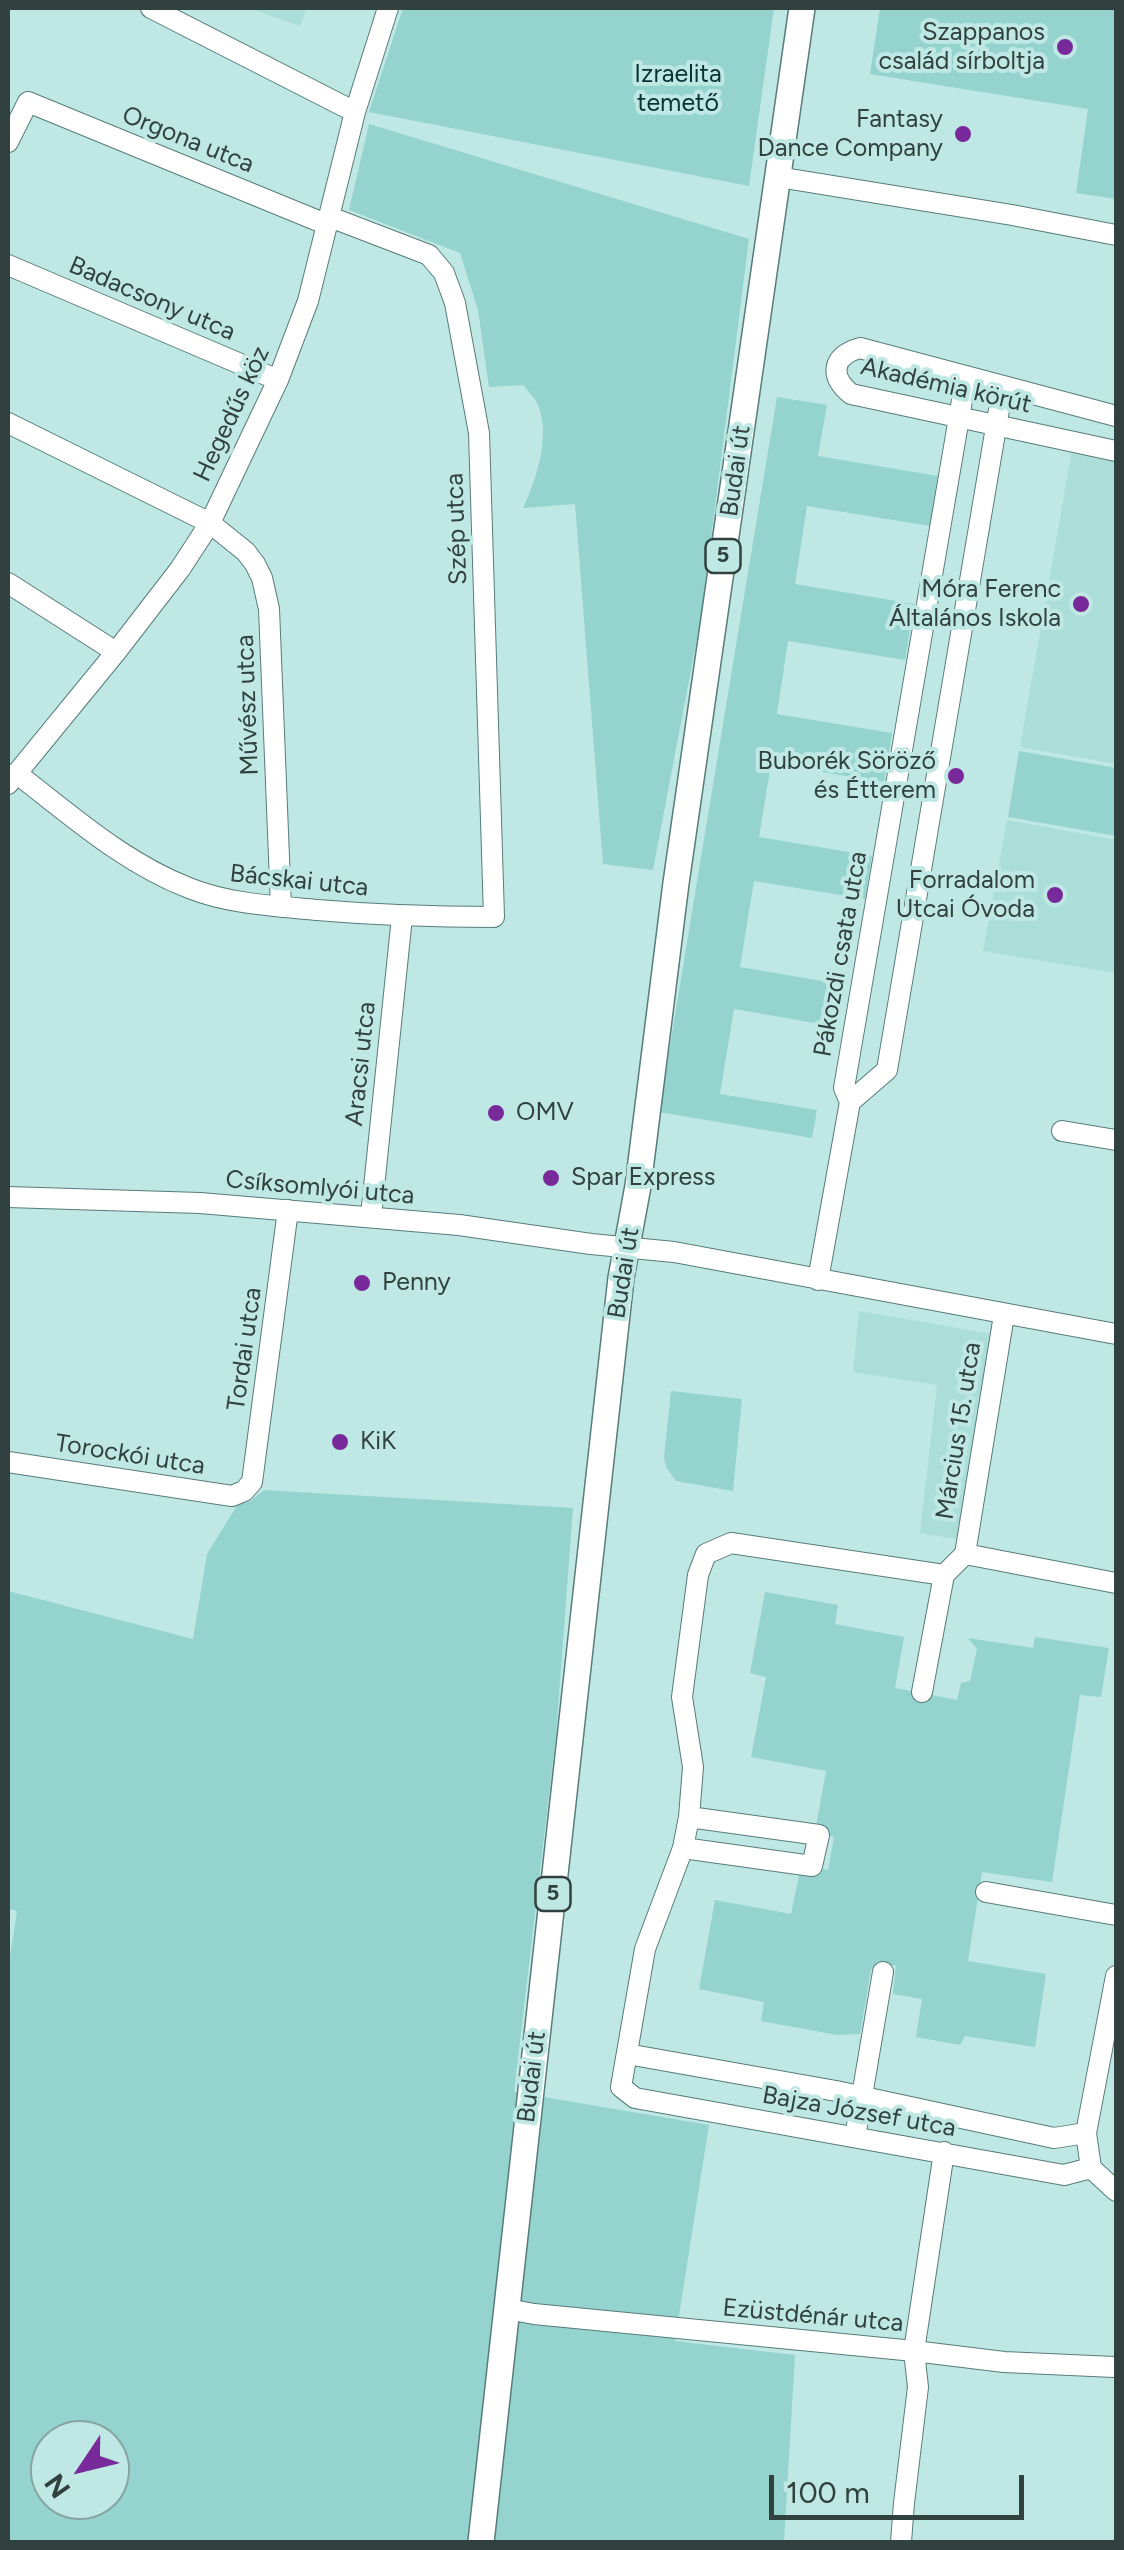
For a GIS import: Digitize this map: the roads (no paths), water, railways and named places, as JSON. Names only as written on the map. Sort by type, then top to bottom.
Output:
[{"type":"main road","name":"Budai út","points":[[481,2542],[626,1246],[638,1186],[676,883],[802,8]]},
{"type":"street","points":[[151,8],[354,112]]},
{"type":"street","name":"Hegedűs köz","points":[[12,779],[116,652],[210,523],[278,380],[308,300],[354,112],[388,8]]},
{"type":"street","name":"Orgona utca","points":[[8,142],[28,102],[329,221]]},
{"type":"street","points":[[778,177],[1116,235]]},
{"type":"street","name":"Szép utca","points":[[329,221],[428,255],[444,273],[454,303],[479,433],[494,917]]},
{"type":"street","name":"Badacsony utca","points":[[8,264],[278,380]]},
{"type":"street","name":"Akadémia körút","points":[[1116,416],[860,348],[841,358],[836,367],[838,379],[852,394],[1116,451]]},
{"type":"street","name":"Pákozdi csata utca","points":[[850,1102],[844,1088],[966,377]]},
{"type":"street","points":[[818,1280],[850,1102],[887,1070],[1003,386]]},
{"type":"street","name":"Művész utca","points":[[8,423],[210,523],[256,564],[269,608],[280,907]]},
{"type":"street","points":[[8,583],[116,652]]},
{"type":"street","name":"Bácskai utca","points":[[12,779],[121,853],[210,896],[280,907],[402,917],[494,917]]},
{"type":"street","name":"Aracsi utca","points":[[371,1216],[402,917]]},
{"type":"street","points":[[1062,1131],[1116,1140]]},
{"type":"street","name":"Csíksomlyói utca","points":[[8,1197],[200,1203],[371,1216],[626,1246]]},
{"type":"street","name":"Tordai utca","points":[[244,1491],[252,1482],[288,1210]]},
{"type":"street","name":"Március 15. utca","points":[[626,1246],[1116,1334]]},
{"type":"street","name":"Március 15. utca","points":[[965,1554],[1004,1315]]},
{"type":"street","name":"Torockói utca","points":[[8,1462],[232,1496],[244,1491]]},
{"type":"street","points":[[627,2054],[645,1950],[683,1848],[688,1817],[693,1768],[682,1697],[698,1575],[706,1554],[732,1543],[944,1575]]},
{"type":"street","points":[[922,1692],[944,1575],[965,1554],[1116,1583]]},
{"type":"street","points":[[683,1848],[812,1866],[818,1835],[688,1817]]},
{"type":"street","points":[[986,1892],[1116,1915]]},
{"type":"street","points":[[855,2137],[883,1972]]},
{"type":"street","points":[[1116,1976],[1086,2133],[1091,2168],[1116,2191]]},
{"type":"street","name":"Bajza József utca","points":[[1086,2133],[1054,2138],[862,2096],[627,2054],[621,2087],[635,2098],[1064,2175],[1091,2168]]},
{"type":"street","points":[[902,2542],[918,2387],[914,2350],[944,2152]]},
{"type":"street","name":"Ezüstdénár utca","points":[[507,2309],[1004,2362],[1114,2367]]},
{"type":"place","name":"Szappanos család sírboltja","points":[[1065,47]]},
{"type":"place","name":"Fantasy Dance Company","points":[[963,134]]},
{"type":"place","name":"Móra Ferenc Általános Iskola","points":[[1081,604]]},
{"type":"place","name":"Buborék Söröző és Étterem","points":[[956,776]]},
{"type":"place","name":"Forradalom Utcai Óvoda","points":[[1055,895]]},
{"type":"place","name":"OMV","points":[[496,1113]]},
{"type":"place","name":"Spar Express","points":[[551,1178]]},
{"type":"place","name":"Penny","points":[[362,1283]]},
{"type":"place","name":"KiK","points":[[340,1442]]},
{"type":"park label","name":"Izraelita temető","points":[[678,90]]}]
